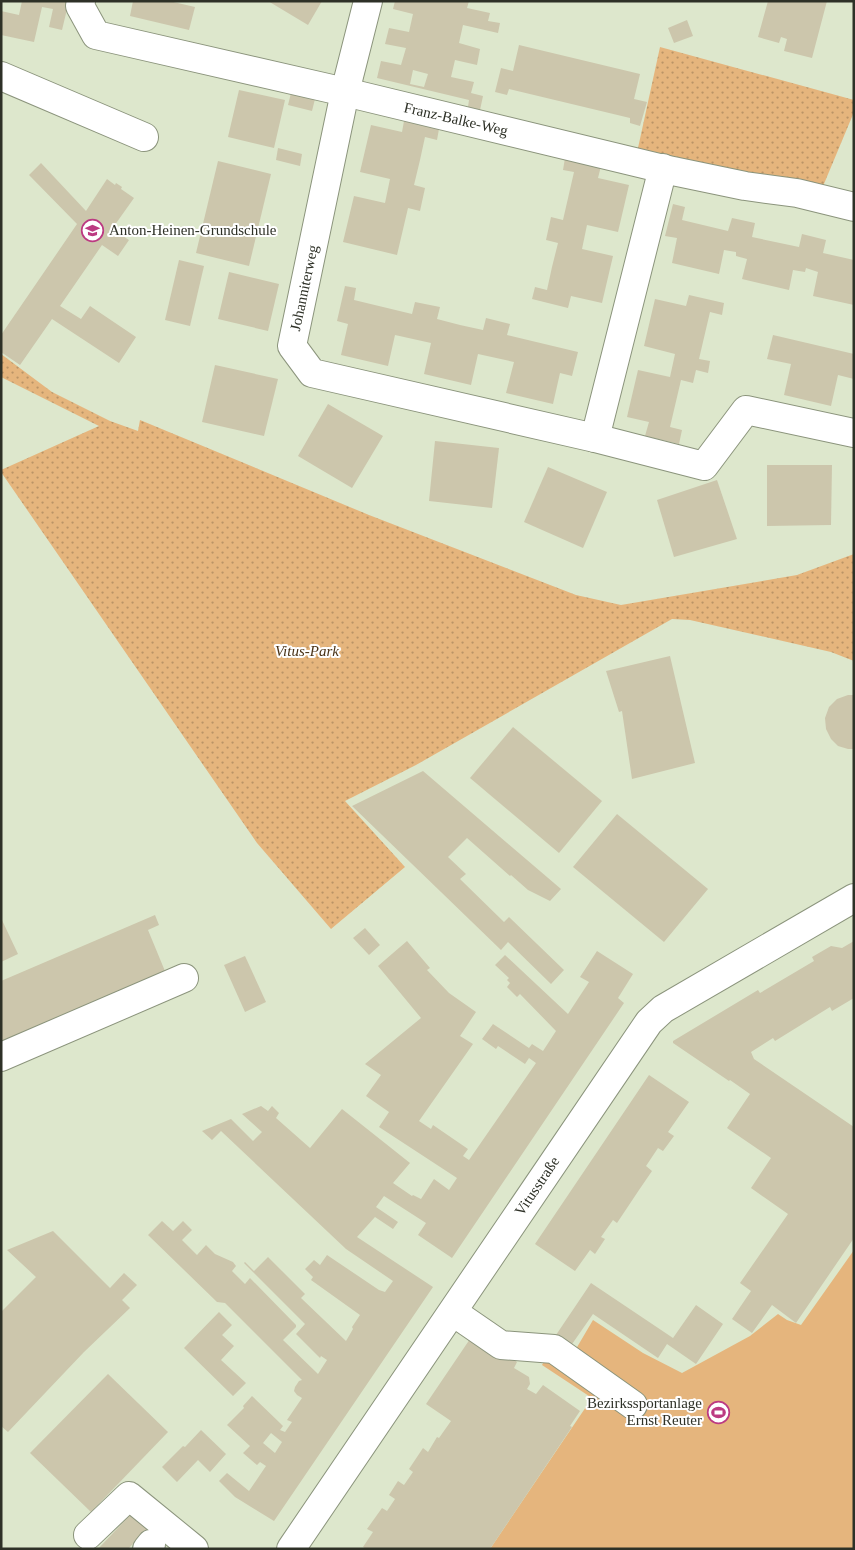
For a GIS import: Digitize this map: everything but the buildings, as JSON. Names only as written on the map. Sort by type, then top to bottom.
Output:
[{"type":"street","name":"Franz-Balke-Weg","points":[[81,1],[80,6],[96,35],[663,168],[745,186],[797,192],[854,207]]},
{"type":"street","name":"Johanniterweg","points":[[368,1],[345,92],[292,346],[312,373],[595,438],[704,466],[746,410],[854,433]]},
{"type":"street","points":[[1,76],[144,137]]},
{"type":"street","points":[[595,438],[663,168]]},
{"type":"street","name":"Vitusstraße","points":[[291,1549],[649,1022],[662,1009],[854,898]]},
{"type":"street","points":[[1,1057],[184,978]]},
{"type":"street","points":[[453,1312],[501,1345],[554,1349],[633,1405]]},
{"type":"street","points":[[88,1535],[129,1496],[194,1549]]},
{"type":"green space","points":[[660,47],[854,100],[854,112],[821,191],[638,148]]},
{"type":"green space","name":"Vitus-Park","points":[[1,354],[52,392],[110,421],[138,431],[140,420],[369,515],[576,595],[621,605],[797,575],[854,554],[854,661],[831,652],[690,620],[672,619],[416,765],[345,801],[405,867],[331,929],[257,843],[1,472],[1,470],[99,426],[1,377]]},
{"type":"green space","name":"Bezirkssportanlage Ernst Reuter","points":[[854,1250],[854,1549],[490,1549],[592,1398],[542,1365],[556,1341],[573,1354],[593,1320],[643,1353],[682,1373],[750,1336],[778,1314],[787,1320],[801,1325]]},
{"type":"place","name":"Anton-Heinen-Grundschule","points":[[93,230]]},
{"type":"place","name":"Bezirkssportanlage Ernst Reuter","points":[[718,1412]]}]
